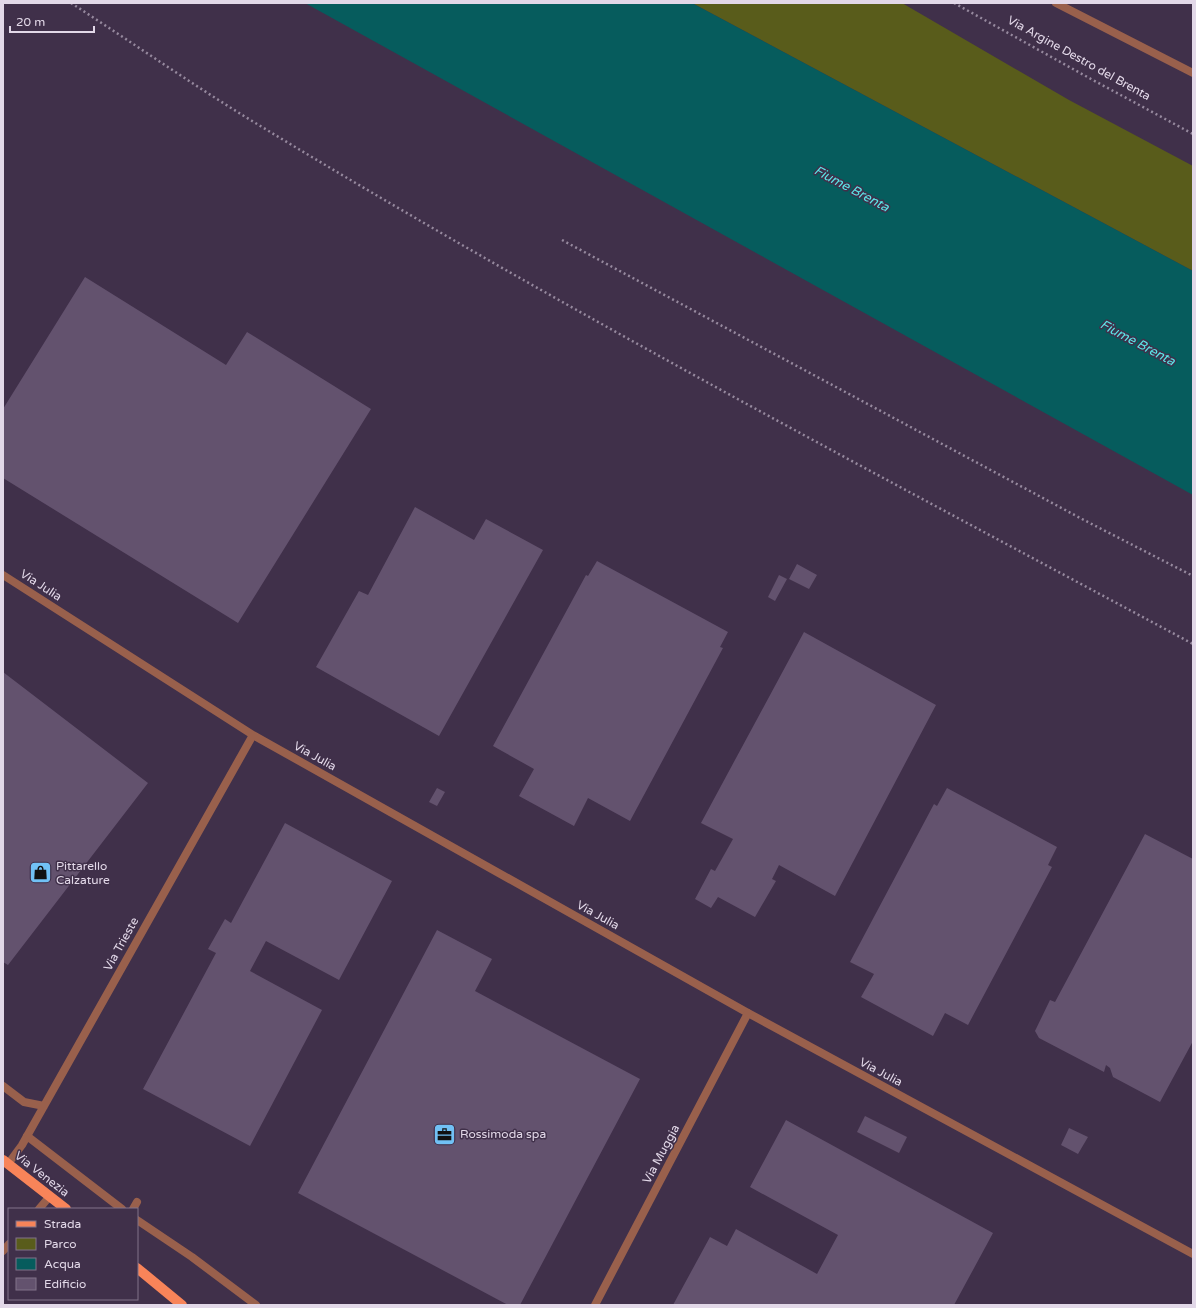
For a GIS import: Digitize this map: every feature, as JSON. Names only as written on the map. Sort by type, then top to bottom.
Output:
[{"type":"main road","name":"Via Venezia","points":[[5,1162],[65,1208]]},
{"type":"main road","points":[[138,1269],[182,1305]]},
{"type":"street","points":[[1056,3],[1193,73]]},
{"type":"street","name":"Via Julia","points":[[3,575],[253,735],[748,1014],[1193,1254]]},
{"type":"street","name":"Via Trieste","points":[[5,1162],[27,1136],[253,735]]},
{"type":"street","name":"Via Muggia","points":[[595,1305],[748,1014]]},
{"type":"street","points":[[3,1086],[24,1102],[44,1106]]},
{"type":"street","points":[[27,1136],[121,1208]]},
{"type":"street","points":[[40,1208],[50,1196]]},
{"type":"street","points":[[138,1221],[192,1257],[256,1305]]},
{"type":"path","points":[[71,3],[265,129],[503,270],[858,464],[1193,644]]},
{"type":"path","name":"Via Argine Destro del Brenta","points":[[954,3],[1193,134]]},
{"type":"path","points":[[562,240],[1082,519],[1193,576]]},
{"type":"green space","points":[[692,3],[902,3],[1069,100],[1193,166],[1193,271]]},
{"type":"water","name":"Fiume Brenta","points":[[305,3],[692,3],[1193,271],[1193,495]]},
{"type":"building","points":[[85,277],[226,365],[247,332],[371,409],[238,623],[3,478],[3,409]]},
{"type":"building","points":[[415,507],[474,540],[486,519],[543,550],[439,736],[316,667],[359,591],[368,595]]},
{"type":"building","points":[[597,561],[728,632],[720,647],[723,648],[630,821],[588,798],[574,826],[519,796],[534,769],[493,746],[586,575],[588,576]]},
{"type":"building","points":[[797,564],[817,575],[809,589],[789,579]]},
{"type":"building","points":[[779,575],[787,579],[775,601],[768,597]]},
{"type":"building","points":[[804,632],[936,705],[835,896],[779,865],[772,879],[776,881],[755,917],[718,897],[711,908],[695,899],[711,869],[715,871],[733,839],[701,823]]},
{"type":"building","name":"Pittarello Calzature","points":[[3,672],[148,783],[8,965],[3,962]]},
{"type":"building","points":[[437,788],[445,792],[437,806],[429,802]]},
{"type":"building","points":[[947,788],[1057,847],[1048,865],[1052,867],[968,1025],[945,1013],[933,1036],[861,997],[874,974],[850,962],[934,804],[937,806]]},
{"type":"building","points":[[285,823],[392,881],[339,980],[266,941],[250,971],[322,1010],[250,1146],[143,1089],[216,953],[208,949],[225,919],[231,923]]},
{"type":"building","points":[[1145,834],[1193,859],[1193,1041],[1160,1102],[1113,1077],[1110,1068],[1106,1065],[1104,1072],[1039,1038],[1035,1031],[1050,1000],[1055,1002]]},
{"type":"building","points":[[437,930],[492,959],[475,991],[640,1079],[520,1305],[508,1305],[298,1193]]},
{"type":"building","points":[[865,1116],[907,1137],[899,1153],[857,1132]]},
{"type":"building","points":[[786,1120],[993,1233],[954,1305],[673,1305],[710,1237],[727,1246],[736,1229],[817,1274],[838,1235],[750,1187]]},
{"type":"building","points":[[1069,1128],[1088,1137],[1078,1154],[1061,1145]]},
{"type":"place","name":"Pittarello Calzature","points":[[41,873]]},
{"type":"place","name":"Rossimoda spa","points":[[444,1134]]}]
